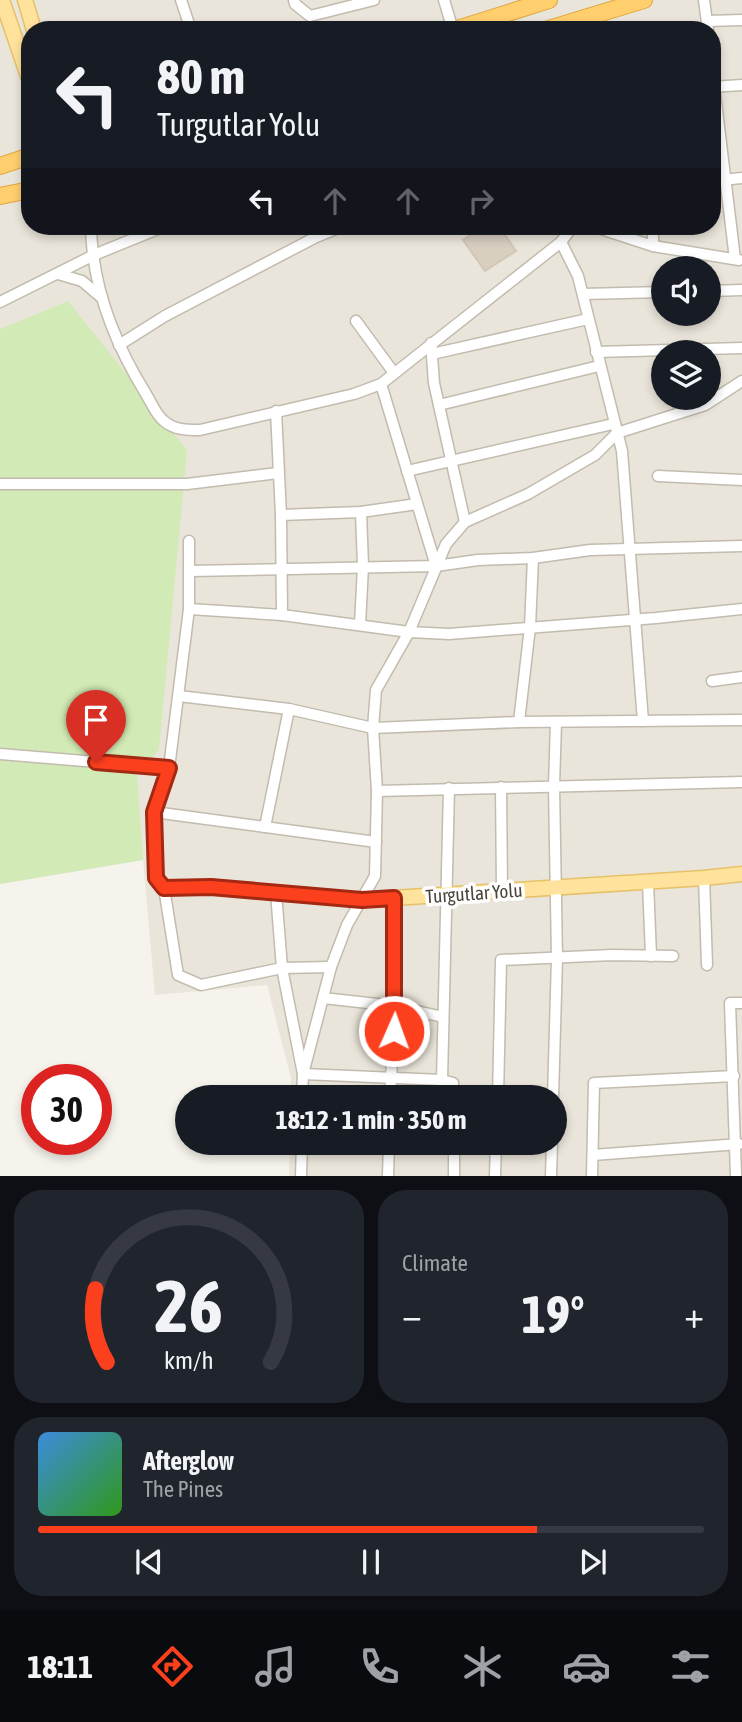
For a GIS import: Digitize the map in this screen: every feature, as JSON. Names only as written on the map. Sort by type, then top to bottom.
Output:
[{"type":"highway","points":[[482,21],[549,0]]},
{"type":"highway","points":[[575,21],[644,0]]},
{"type":"highway","points":[[0,166],[21,159]]},
{"type":"highway","points":[[0,196],[21,192]]},
{"type":"main road","points":[[2,0],[21,56]]},
{"type":"main road","points":[[25,0],[31,21]]},
{"type":"main road","points":[[164,888],[156,878],[154,812],[169,768]]},
{"type":"main road","name":"Turgutlar Yolu","points":[[164,888],[211,887],[362,900],[742,874]]},
{"type":"street","points":[[181,0],[188,21]]},
{"type":"street","points":[[294,0],[295,4],[310,16],[374,0]]},
{"type":"street","points":[[444,0],[450,21]]},
{"type":"street","points":[[704,0],[707,21]]},
{"type":"street","points":[[721,23],[742,20]]},
{"type":"street","points":[[721,86],[742,85]]},
{"type":"street","points":[[619,235],[653,246],[739,260],[721,148]]},
{"type":"street","points":[[721,180],[742,178]]},
{"type":"street","points":[[92,235],[102,298],[119,345],[163,421],[179,430],[200,430],[354,394],[381,384],[431,349],[566,235]]},
{"type":"street","points":[[0,303],[94,256],[144,235]]},
{"type":"street","points":[[119,345],[165,316],[321,235]]},
{"type":"street","points":[[653,235],[653,246]]},
{"type":"street","points":[[561,242],[578,276],[622,452],[643,721]]},
{"type":"street","points":[[58,274],[82,281],[102,298]]},
{"type":"street","points":[[721,291],[742,290]]},
{"type":"street","points":[[583,294],[651,292]]},
{"type":"street","points":[[431,349],[588,319]]},
{"type":"street","points":[[356,321],[394,373]]},
{"type":"street","points":[[596,352],[742,348]]},
{"type":"street","points":[[431,349],[434,383],[465,522]]},
{"type":"street","points":[[439,405],[599,366]]},
{"type":"street","points":[[407,471],[615,429],[705,405],[742,381]]},
{"type":"street","points":[[381,384],[436,566]]},
{"type":"street","points":[[276,411],[282,615]]},
{"type":"street","points":[[303,1085],[303,1074],[331,967],[347,925],[375,876],[377,791],[373,728],[376,690],[409,632],[446,544],[465,522],[528,494],[595,455],[615,429]]},
{"type":"street","points":[[0,484],[187,484],[278,473]]},
{"type":"street","points":[[658,476],[742,480]]},
{"type":"street","points":[[281,514],[361,512],[417,504]]},
{"type":"street","points":[[360,625],[363,566],[361,512]]},
{"type":"street","points":[[0,754],[169,768],[189,609],[189,541]]},
{"type":"street","points":[[190,571],[436,566],[590,550],[742,546]]},
{"type":"street","points":[[519,722],[530,627],[533,558]]},
{"type":"street","points":[[189,609],[282,615],[409,632],[449,634],[742,609]]},
{"type":"street","points":[[712,681],[742,677]]},
{"type":"street","points":[[179,696],[289,709],[373,728],[519,722],[742,720]]},
{"type":"street","points":[[265,827],[289,709]]},
{"type":"street","points":[[553,1085],[557,958],[554,786],[556,722]]},
{"type":"street","points":[[377,791],[742,782]]},
{"type":"street","points":[[500,787],[502,891]]},
{"type":"street","points":[[442,1080],[449,788]]},
{"type":"street","points":[[154,812],[376,842]]},
{"type":"street","points":[[704,878],[707,965]]},
{"type":"street","points":[[648,882],[651,956]]},
{"type":"street","points":[[164,888],[178,975],[201,985],[282,968],[331,967]]},
{"type":"street","points":[[276,893],[282,968],[303,1074]]},
{"type":"street","points":[[391,1085],[395,1006],[394,898]]},
{"type":"street","points":[[498,1085],[501,960],[673,956]]},
{"type":"street","points":[[323,998],[395,1006],[443,1017]]},
{"type":"street","points":[[736,1176],[739,1145],[730,1003],[742,1003]]},
{"type":"street","points":[[303,1074],[442,1080],[453,1085]]},
{"type":"street","points":[[592,1176],[594,1083],[734,1076]]},
{"type":"street","points":[[593,1156],[739,1145]]},
{"type":"street","points":[[301,1176],[302,1155]]},
{"type":"street","points":[[388,1176],[389,1155]]},
{"type":"street","points":[[454,1155],[454,1176]]},
{"type":"street","points":[[495,1176],[496,1155]]},
{"type":"street","points":[[551,1176],[552,1155]]},
{"type":"shaded area","points":[[0,0],[742,0],[742,1176],[289,1176],[290,1155],[567,1155],[567,1085],[291,1085],[267,985],[155,995],[143,860],[0,884]]},
{"type":"green space","points":[[68,301],[187,450],[159,750],[137,774],[143,860],[0,884],[0,329]]},
{"type":"building","points":[[470,235],[505,235],[516,251],[485,271],[463,240]]},
{"type":"route","points":[[96,762],[169,768],[154,812],[156,878],[164,888],[211,887],[362,900],[394,898],[394,1031]]}]
